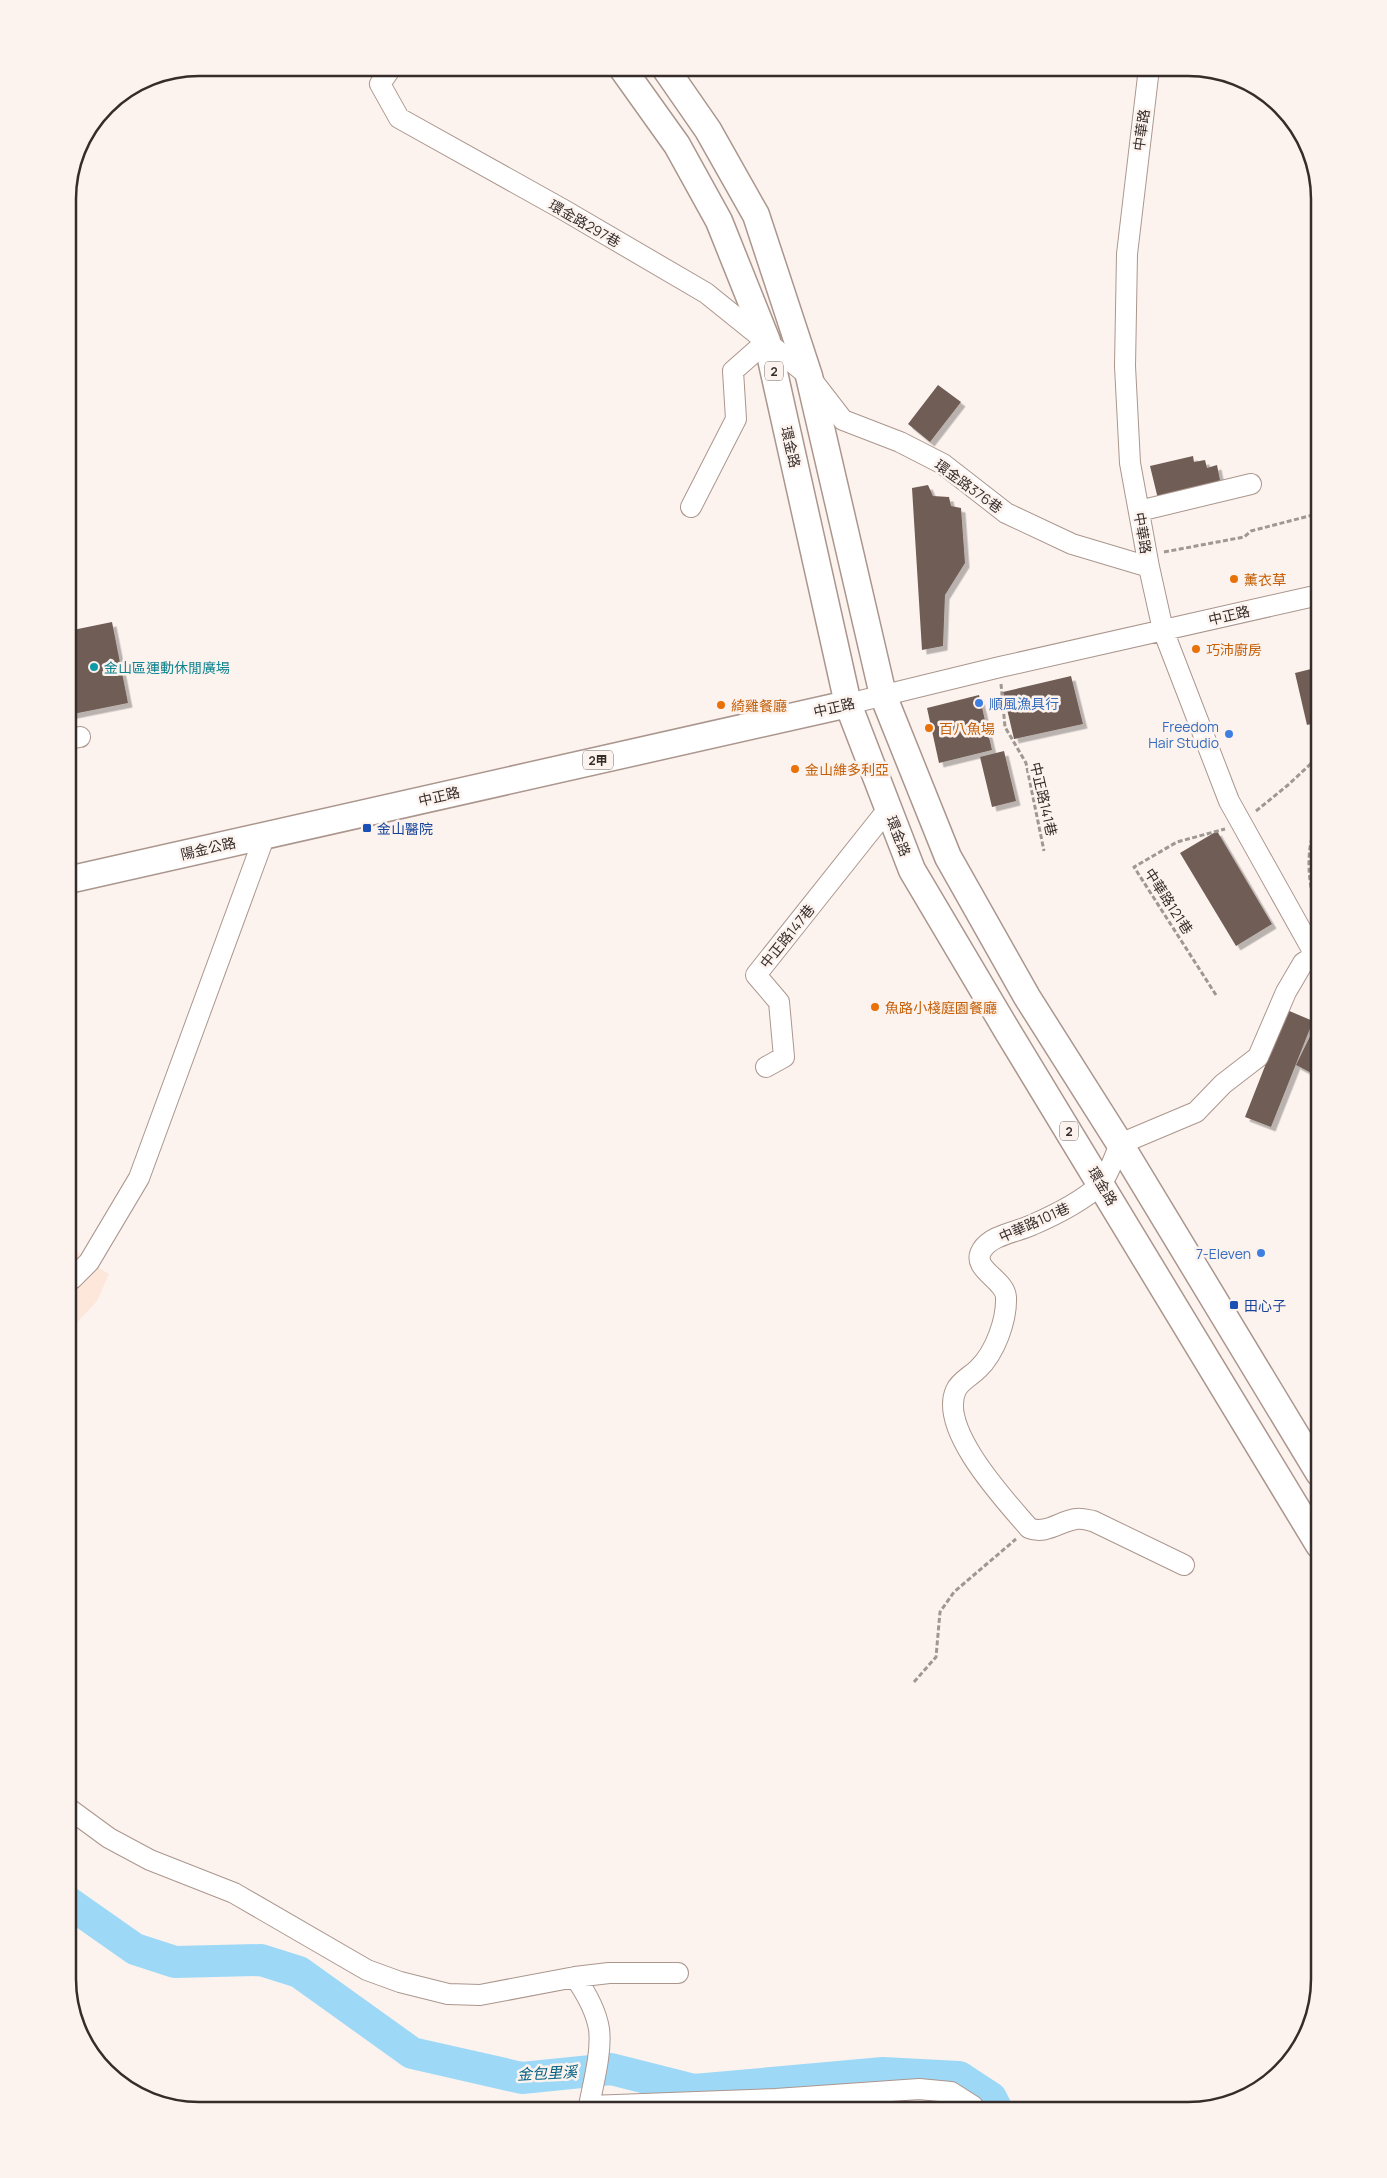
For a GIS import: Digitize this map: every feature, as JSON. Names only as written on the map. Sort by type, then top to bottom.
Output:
[{"type":"main road","name":"環金路","points":[[628,76],[677,145],[719,221],[767,341],[848,704],[912,870],[1008,1032],[1102,1183],[1311,1530]]},
{"type":"main road","points":[[671,76],[708,130],[756,216],[809,376],[883,696],[948,857],[1026,997],[1120,1144],[1311,1458]]},
{"type":"main road","name":"中正路","points":[[349,816],[848,704]]},
{"type":"main road","name":"陽金公路","points":[[77,878],[349,816]]},
{"type":"street","name":"環金路297巷","points":[[385,76],[380,84],[399,118],[564,210],[706,293],[809,376]]},
{"type":"street","name":"中華路","points":[[1148,77],[1137,156],[1127,263],[1125,366],[1130,463],[1148,561],[1163,630],[1230,801],[1311,947]]},
{"type":"street","points":[[691,507],[736,419],[733,371],[767,341]]},
{"type":"street","name":"環金路376巷","points":[[809,376],[843,420],[900,442],[943,464],[1006,513],[1072,544],[1148,561]]},
{"type":"street","points":[[1139,512],[1251,484]]},
{"type":"street","name":"中正路","points":[[848,704],[1000,667],[1311,597]]},
{"type":"street","name":"中正路147巷","points":[[766,1067],[784,1057],[779,1002],[756,974],[888,809]]},
{"type":"street","points":[[76,1275],[89,1262],[139,1178],[265,835]]},
{"type":"street","points":[[1120,1144],[1196,1112],[1223,1084],[1258,1057],[1286,992],[1303,963],[1311,960]]},
{"type":"street","name":"中華路101巷","points":[[1029,1528],[995,1488],[972,1454],[954,1420],[956,1389],[989,1358],[1003,1320],[1006,1295],[1001,1285],[984,1269],[980,1258],[982,1250],[989,1243],[1032,1226],[1074,1204],[1102,1183],[1120,1144]]},
{"type":"street","points":[[1029,1528],[1036,1531],[1052,1528],[1077,1519],[1093,1521],[1184,1565]]},
{"type":"street","points":[[76,1814],[109,1838],[150,1860],[234,1893],[367,1970],[400,1982],[448,1994],[480,1996],[575,1977],[609,1973],[678,1973]]},
{"type":"street","points":[[575,1977],[589,1997],[599,2030],[597,2058],[589,2101]]},
{"type":"street","points":[[723,2102],[919,2089],[951,2092],[966,2102]]},
{"type":"path","points":[[1148,561],[1244,538],[1251,530],[1311,515]]},
{"type":"path","name":"中正路141巷","points":[[1000,667],[1005,727],[1026,763],[1044,851]]},
{"type":"path","points":[[1241,823],[1311,764]]},
{"type":"path","name":"中華路121巷","points":[[1216,994],[1134,867],[1178,842],[1217,832],[1241,823]]},
{"type":"path","points":[[1311,835],[1308,882],[1311,892]]},
{"type":"path","points":[[914,1682],[936,1657],[940,1612],[954,1592],[1029,1528]]},
{"type":"shaded area","points":[[76,1251],[89,1262],[109,1274],[97,1301],[76,1323]]},
{"type":"building","points":[[938,385],[961,402],[930,442],[908,424]]},
{"type":"building","points":[[1193,456],[1194,462],[1205,460],[1207,468],[1217,465],[1221,485],[1158,499],[1150,466]]},
{"type":"building","points":[[928,485],[933,496],[949,497],[951,506],[961,508],[965,563],[945,595],[943,646],[922,650],[912,488]]},
{"type":"building","name":"金山區運動休閒廣場","points":[[112,622],[128,703],[77,713],[77,629]]},
{"type":"building","points":[[1311,669],[1311,724],[1307,725],[1295,673]]},
{"type":"building","points":[[1071,676],[1083,724],[1014,739],[1003,692]]},
{"type":"building","points":[[979,695],[992,750],[939,763],[927,708]]},
{"type":"building","points":[[1004,751],[1016,801],[992,807],[980,757]]},
{"type":"building","points":[[1217,831],[1272,924],[1236,946],[1180,853]]},
{"type":"building","points":[[1287,1010],[1311,1020],[1311,1026],[1271,1127],[1245,1117]]},
{"type":"building","points":[[1311,1034],[1311,1073],[1296,1065]]},
{"type":"waterway","name":"金包里溪","points":[[76,1908],[135,1949],[175,1962],[261,1960],[299,1972],[412,2053],[522,2078],[611,2069],[694,2090],[883,2073],[959,2077],[991,2098],[993,2102]]},
{"type":"place","name":"薰衣草","points":[[1234,579]]},
{"type":"place","name":"巧沛廚房","points":[[1196,649]]},
{"type":"place","name":"金山區運動休閒廣場","points":[[94,667]]},
{"type":"place","name":"順風漁具行","points":[[979,703]]},
{"type":"place","name":"綺雞餐廳","points":[[721,705]]},
{"type":"place","name":"百八魚場","points":[[929,728]]},
{"type":"place","name":"Freedom Hair Studio","points":[[1229,734]]},
{"type":"place","name":"金山維多利亞","points":[[795,769]]},
{"type":"place","name":"金山醫院","points":[[367,828]]},
{"type":"place","name":"魚路小棧庭園餐廳","points":[[875,1007]]},
{"type":"place","name":"7-Eleven","points":[[1261,1253]]},
{"type":"place","name":"田心子","points":[[1234,1305]]}]
